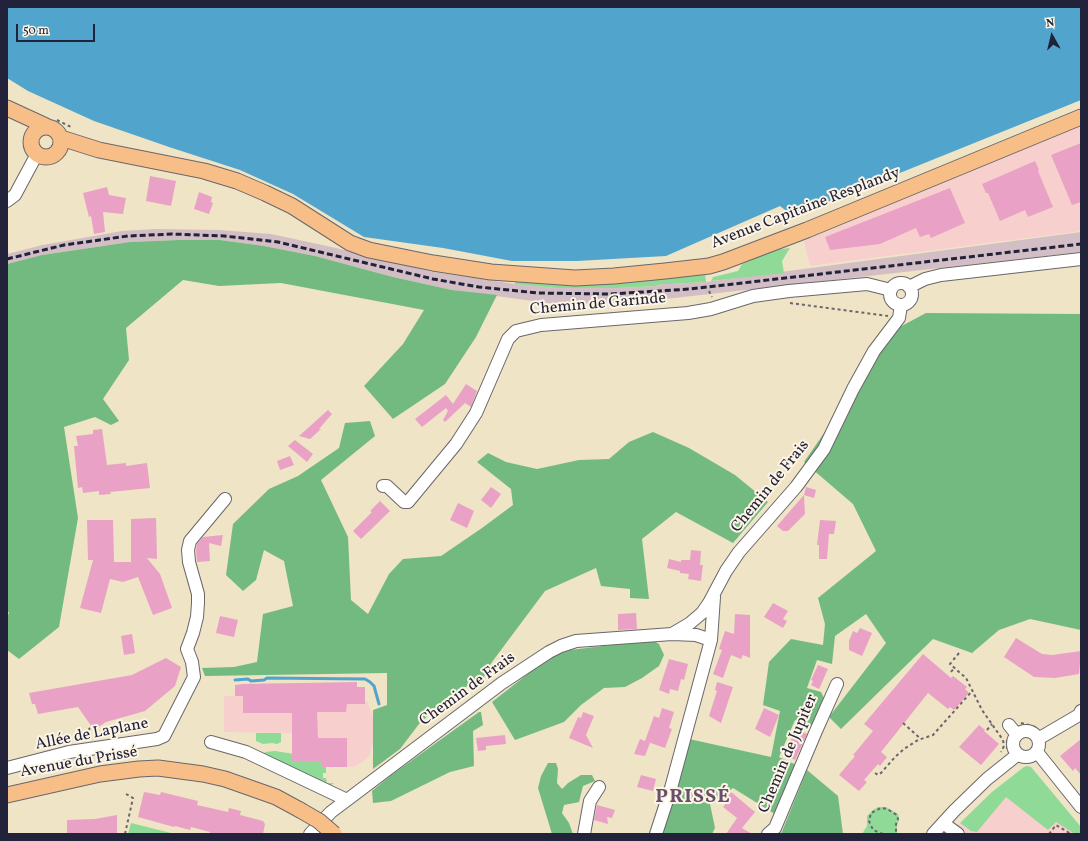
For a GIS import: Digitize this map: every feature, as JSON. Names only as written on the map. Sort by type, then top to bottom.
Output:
[{"type":"main road","points":[[10,109],[49,122]]},
{"type":"main road","points":[[10,109],[31,138]]},
{"type":"main road","name":"Avenue Capitaine Resplandy","points":[[60,144],[99,150],[204,171],[237,181],[292,206],[350,243],[369,250],[433,263],[491,272],[575,278],[665,271],[709,266],[723,262],[1081,117]]},
{"type":"main road","points":[[49,122],[50,127],[57,131],[60,144],[52,156],[44,157],[37,154],[31,147],[31,138],[35,131],[49,122]]},
{"type":"main road","name":"Avenue du Prissé","points":[[7,794],[100,774],[158,768],[203,774],[225,779],[276,797],[319,821],[334,834]]},
{"type":"street","points":[[7,201],[15,195],[37,154]]},
{"type":"street","points":[[901,305],[893,302],[891,298],[891,290],[894,286],[902,284],[909,287],[925,279],[941,275],[1081,259]]},
{"type":"street","name":"Chemin de Garinde","points":[[383,486],[387,486],[404,502],[408,502],[456,444],[476,413],[508,339],[516,331],[541,325],[712,309],[753,296],[789,291],[867,284],[891,290]]},
{"type":"street","name":"Chemin de Frais","points":[[672,634],[690,624],[702,613],[714,595],[726,571],[739,552],[796,487],[824,449],[852,389],[874,351],[899,318],[901,305],[911,299],[912,295],[909,287]]},
{"type":"street","name":"Allée de Laplane","points":[[7,768],[69,752],[157,739],[164,736],[194,677],[192,662],[187,649],[197,617],[198,594],[191,572],[188,550],[190,541],[225,499]]},
{"type":"street","points":[[656,834],[671,788],[711,640],[714,595]]},
{"type":"street","name":"Chemin de Frais","points":[[310,834],[332,812],[347,800],[502,683],[555,649],[576,641],[672,634],[696,635],[711,640]]},
{"type":"street","name":"Chemin de Jupiter","points":[[768,834],[775,828],[837,684]]},
{"type":"street","points":[[1038,739],[1079,715],[1081,711]]},
{"type":"street","points":[[1009,725],[1017,735]]},
{"type":"street","points":[[1025,731],[1029,731],[1036,735],[1038,739],[1039,748],[1037,752],[1028,758],[1018,755],[1013,747],[1014,738],[1025,731]]},
{"type":"street","points":[[211,742],[246,752],[347,800]]},
{"type":"street","points":[[1037,752],[1081,807]]},
{"type":"street","points":[[933,834],[943,822],[987,779],[1018,755]]},
{"type":"street","points":[[584,834],[590,801],[599,787]]},
{"type":"street","points":[[943,822],[958,834]]},
{"type":"path","points":[[49,122],[75,129]]},
{"type":"path","points":[[788,303],[875,313],[899,318]]},
{"type":"path","points":[[959,653],[950,664],[966,678],[982,710],[1003,740],[1004,746],[999,755]]},
{"type":"path","points":[[951,672],[955,668]]},
{"type":"path","points":[[875,773],[878,775],[881,773],[904,749],[932,735],[938,730],[973,690]]},
{"type":"path","points":[[903,723],[922,739]]},
{"type":"path","points":[[987,730],[992,724]]},
{"type":"path","points":[[78,742],[90,728]]},
{"type":"path","points":[[125,834],[133,798],[126,794]]},
{"type":"path","points":[[883,834],[873,830],[869,821],[871,813],[880,808],[887,809],[897,815],[898,819],[896,824],[896,834]]},
{"type":"path","points":[[1049,834],[1056,825],[1071,834]]},
{"type":"shaded area","points":[[1081,125],[1081,231],[810,266],[804,241]]},
{"type":"shaded area","points":[[156,229],[219,230],[271,234],[336,248],[433,272],[515,284],[555,288],[619,288],[706,282],[1081,232],[1081,252],[630,303],[555,304],[452,290],[393,277],[315,256],[264,246],[220,240],[130,242],[42,255],[7,264],[7,254],[43,245],[122,231]]},
{"type":"shaded area","points":[[281,683],[281,694],[365,687],[365,701],[367,701],[375,721],[374,738],[369,757],[354,767],[326,767],[326,760],[292,733],[224,732],[224,696],[235,696],[235,685]]},
{"type":"shaded area","points":[[1027,766],[1031,767],[1081,827],[1081,834],[950,834],[992,792]]},
{"type":"green space","points":[[220,240],[264,246],[315,256],[393,277],[452,290],[497,295],[476,337],[445,384],[393,419],[364,386],[403,344],[424,310],[281,283],[219,286],[183,280],[126,328],[129,360],[103,399],[119,421],[111,425],[95,417],[64,427],[78,518],[59,627],[19,659],[7,650],[7,619],[9,612],[7,612],[7,264],[42,255],[130,242]]},
{"type":"green space","points":[[790,248],[782,261],[784,273],[711,281],[713,277],[738,271],[742,264],[774,250]]},
{"type":"green space","points":[[705,272],[706,282],[662,284],[655,286],[619,288],[555,288],[515,284],[516,280]]},
{"type":"green space","points":[[926,313],[1081,314],[1081,630],[1030,619],[999,630],[972,653],[933,639],[841,729],[829,717],[886,643],[866,614],[835,636],[832,664],[817,660],[807,688],[821,692],[826,702],[813,727],[795,720],[779,757],[799,766],[778,816],[733,788],[710,804],[715,828],[712,834],[659,834],[689,739],[771,757],[780,711],[763,705],[769,662],[791,639],[823,645],[825,624],[818,598],[876,551],[853,504],[804,462],[896,329]]},
{"type":"green space","points":[[370,421],[375,436],[321,480],[348,537],[351,600],[368,614],[389,574],[403,559],[441,556],[513,505],[511,489],[477,462],[488,453],[506,462],[537,469],[579,460],[609,459],[629,442],[653,432],[689,448],[735,475],[768,502],[733,543],[676,512],[642,539],[649,599],[630,598],[630,589],[601,586],[596,568],[545,591],[492,662],[484,677],[449,696],[419,724],[400,749],[373,769],[373,710],[387,705],[387,673],[205,676],[202,668],[234,667],[257,662],[263,614],[293,606],[284,561],[264,550],[256,580],[243,591],[226,575],[233,524],[269,489],[298,476],[339,448],[345,423]]},
{"type":"green space","points":[[652,640],[659,644],[664,655],[659,666],[642,678],[625,687],[604,688],[581,705],[564,722],[515,740],[492,702],[548,658],[570,650]]},
{"type":"green space","points":[[481,712],[483,725],[473,731],[474,766],[450,772],[391,801],[373,803],[372,791],[390,776]]},
{"type":"green space","points":[[256,733],[281,733],[281,742],[277,744],[263,744],[256,741]]},
{"type":"green space","points":[[275,751],[326,759],[326,773],[323,773],[323,778],[326,778],[327,783],[334,783],[329,787],[264,755],[265,752]]},
{"type":"green space","points":[[548,763],[556,763],[558,769],[557,783],[562,789],[568,783],[581,775],[592,775],[595,781],[583,786],[579,802],[564,805],[562,813],[569,823],[573,834],[552,834],[538,788],[541,776]]},
{"type":"green space","points":[[1027,766],[1031,767],[1081,827],[1081,834],[1075,834],[1056,822],[1048,830],[1006,797],[977,832],[971,831],[960,823],[992,792]]},
{"type":"green space","points":[[807,770],[838,796],[843,834],[781,834]]},
{"type":"green space","points":[[878,807],[886,807],[898,814],[899,819],[897,834],[862,834],[867,826],[867,816]]},
{"type":"green space","points":[[131,823],[175,834],[128,834]]},
{"type":"water","points":[[7,7],[1081,7],[1081,100],[793,216],[780,206],[666,256],[577,261],[512,261],[443,248],[364,237],[293,194],[240,170],[94,121],[28,91],[7,78]]},
{"type":"building","points":[[1081,143],[1081,202],[1072,205],[1051,155]]},
{"type":"building","points":[[1035,161],[1053,207],[1028,217],[1025,210],[1000,221],[988,193],[986,193],[982,184]]},
{"type":"building","points":[[150,176],[176,181],[171,206],[146,201]]},
{"type":"building","points":[[107,187],[109,195],[126,198],[123,214],[103,212],[105,232],[94,234],[91,216],[89,217],[83,193]]},
{"type":"building","points":[[950,188],[965,223],[931,238],[929,234],[920,237],[916,228],[880,244],[830,250],[825,237]]},
{"type":"building","points":[[199,192],[212,197],[211,202],[213,203],[209,214],[194,209]]},
{"type":"building","points":[[466,384],[477,391],[471,407],[465,403],[445,422],[443,420],[448,411],[446,408],[422,427],[415,419],[446,395],[453,404]]},
{"type":"building","points":[[328,410],[332,414],[319,429],[321,429],[310,439],[299,436]]},
{"type":"building","points":[[102,429],[107,465],[126,463],[126,466],[147,463],[150,488],[110,492],[111,494],[99,495],[99,491],[83,493],[82,487],[78,488],[74,446],[78,446],[76,436],[93,434],[93,430]]},
{"type":"building","points":[[295,440],[313,454],[307,462],[288,446]]},
{"type":"building","points":[[290,456],[294,465],[280,470],[277,461]]},
{"type":"building","points":[[491,487],[501,494],[491,508],[481,500]]},
{"type":"building","points":[[806,487],[816,490],[814,498],[804,495]]},
{"type":"building","points":[[804,495],[805,514],[788,531],[783,531],[777,526]]},
{"type":"building","points":[[380,501],[390,511],[361,539],[353,531],[372,512],[370,511]]},
{"type":"building","points":[[458,503],[474,511],[467,528],[450,520]]},
{"type":"building","points":[[156,518],[157,559],[147,558],[160,574],[172,608],[153,615],[138,577],[123,582],[110,579],[101,613],[80,608],[93,560],[88,560],[87,520],[113,520],[114,562],[131,562],[131,519]]},
{"type":"building","points":[[820,520],[836,521],[834,534],[829,534],[827,559],[819,559],[819,545],[817,545]]},
{"type":"building","points":[[223,535],[221,546],[209,543],[210,561],[197,562],[197,544],[203,537]]},
{"type":"building","points":[[691,550],[701,551],[700,565],[703,565],[701,581],[688,579],[689,574],[680,573],[680,571],[667,568],[669,559],[681,562],[681,560],[690,560]]},
{"type":"building","points":[[773,603],[788,611],[783,619],[787,621],[783,628],[764,617]]},
{"type":"building","points":[[636,613],[637,629],[618,630],[618,614]]},
{"type":"building","points":[[735,614],[750,615],[750,658],[743,655],[741,659],[731,655],[723,678],[713,674],[722,650],[719,649],[725,631],[734,634]]},
{"type":"building","points":[[220,616],[238,620],[234,637],[216,633]]},
{"type":"building","points":[[860,628],[872,633],[862,656],[849,650],[849,641],[853,631],[857,633]]},
{"type":"building","points":[[132,634],[135,653],[124,655],[121,636]]},
{"type":"building","points":[[1016,638],[1042,654],[1052,655],[1081,651],[1079,674],[1055,678],[1034,677],[1004,657]]},
{"type":"building","points":[[923,654],[951,678],[953,676],[967,687],[965,689],[969,693],[954,710],[950,707],[948,709],[928,693],[881,752],[887,757],[880,766],[878,764],[864,780],[867,782],[859,791],[839,775],[873,731],[864,724]]},
{"type":"building","points":[[166,658],[181,667],[175,686],[145,711],[106,722],[94,730],[78,707],[38,714],[35,704],[32,704],[29,693],[132,675]]},
{"type":"building","points":[[669,659],[688,664],[684,680],[681,679],[678,691],[670,689],[669,694],[659,690]]},
{"type":"building","points":[[818,665],[828,669],[819,689],[811,685],[813,681],[811,680]]},
{"type":"building","points":[[357,682],[357,687],[365,687],[365,704],[347,704],[346,712],[317,712],[318,738],[347,738],[347,767],[322,767],[322,761],[292,761],[292,713],[243,713],[243,696],[235,696],[235,685],[243,684]]},
{"type":"building","points":[[717,682],[733,687],[721,723],[709,716],[717,691],[715,690]]},
{"type":"building","points":[[662,708],[674,712],[669,728],[672,729],[665,748],[645,741],[654,716],[659,718]]},
{"type":"building","points":[[764,708],[779,715],[770,737],[755,729]]},
{"type":"building","points":[[583,712],[594,716],[586,735],[593,748],[569,738],[578,717],[581,718]]},
{"type":"building","points":[[979,725],[999,744],[981,765],[959,747]]},
{"type":"building","points":[[796,729],[807,734],[795,760],[784,754]]},
{"type":"building","points":[[505,735],[506,744],[486,746],[486,750],[478,751],[476,738]]},
{"type":"building","points":[[640,739],[650,743],[645,756],[634,754]]},
{"type":"building","points":[[1081,739],[1081,775],[1075,768],[1073,771],[1060,756]]},
{"type":"building","points":[[641,775],[656,779],[653,791],[637,787]]},
{"type":"building","points":[[144,792],[160,795],[161,792],[198,801],[197,805],[228,812],[229,808],[241,811],[240,815],[263,821],[265,824],[263,834],[209,834],[210,832],[191,827],[190,830],[174,827],[138,817]]},
{"type":"building","points":[[731,792],[755,812],[742,828],[752,834],[726,834],[737,818],[723,807],[728,801],[726,799]]},
{"type":"building","points":[[597,805],[615,810],[612,818],[607,817],[608,824],[594,820]]},
{"type":"building","points":[[117,815],[117,834],[67,834],[67,820],[95,819]]},
{"type":"waterway","points":[[235,680],[248,679],[251,681],[264,680],[267,678],[365,679],[374,686],[379,704]]},
{"type":"railway","points":[[7,259],[64,245],[128,236],[172,234],[224,236],[278,242],[433,279],[479,287],[538,293],[610,294],[690,289],[1081,244]]},
{"type":"district","name":"PRISSÉ","points":[[693,798]]}]
